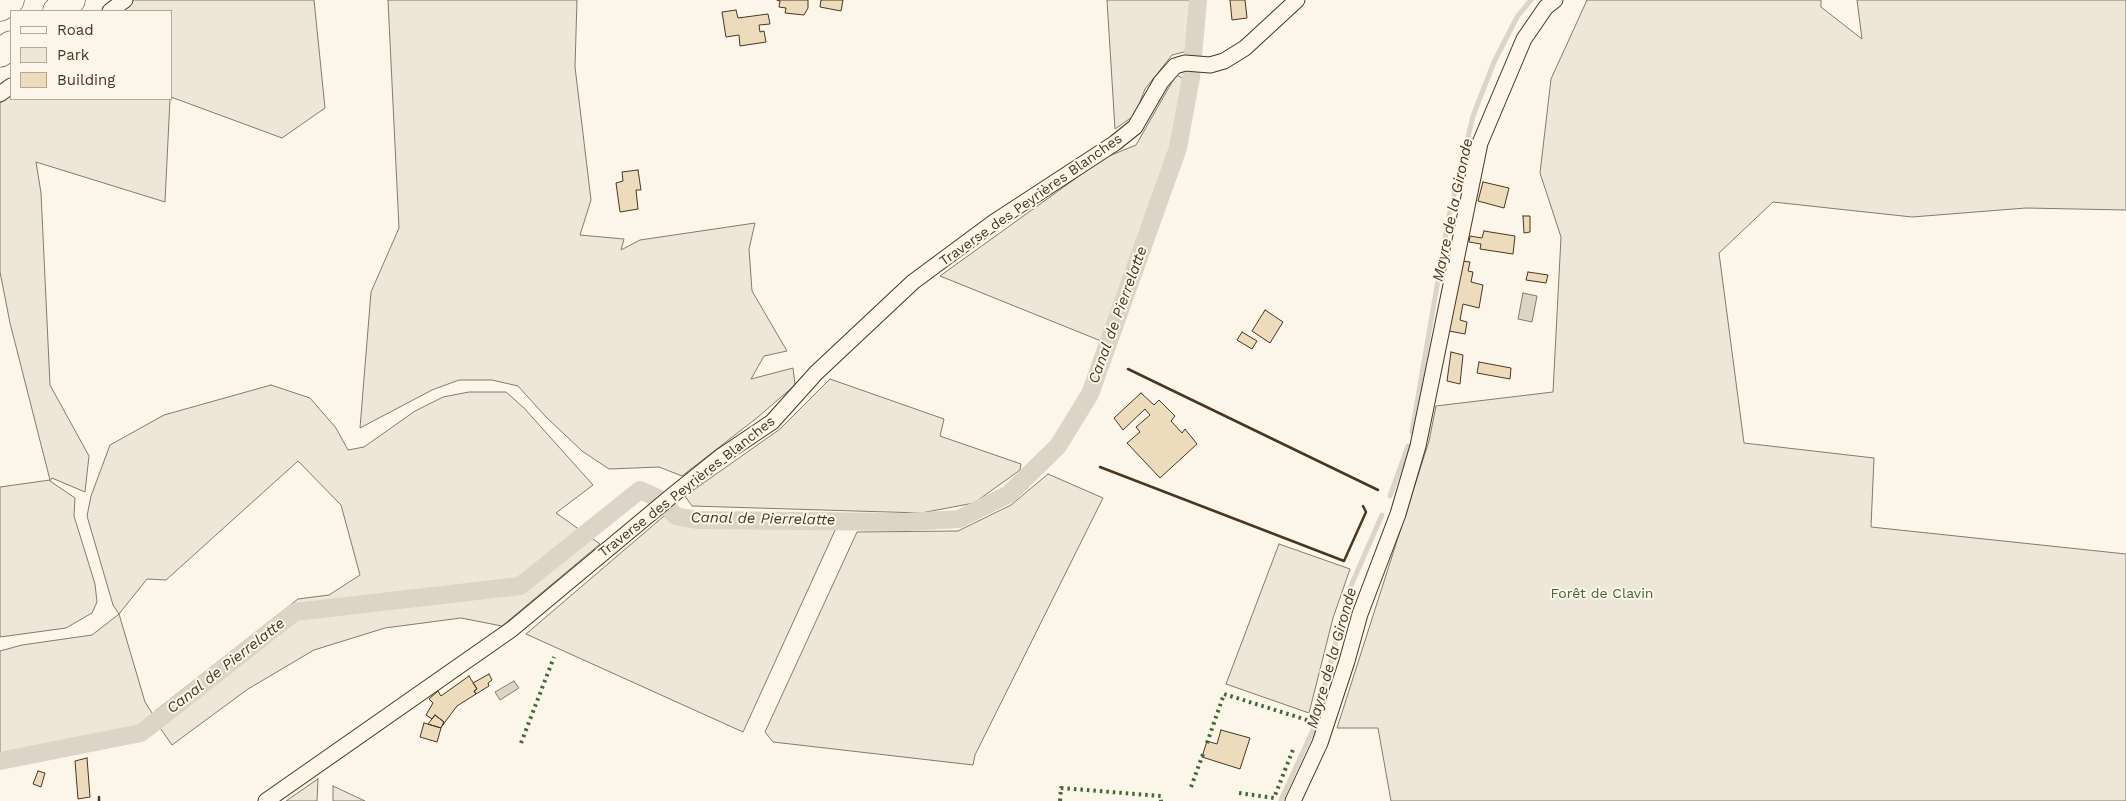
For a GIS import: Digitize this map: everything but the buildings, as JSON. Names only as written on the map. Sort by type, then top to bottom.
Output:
[{"type":"highway","points":[[0,7],[10,0]]},
{"type":"highway","points":[[58,10],[71,0]]},
{"type":"highway","points":[[0,53],[10,45]]},
{"type":"street","points":[[111,10],[125,0]]},
{"type":"street","name":"Traverse des Peyrières Blanches","points":[[266,801],[512,629],[720,457],[772,422],[816,373],[913,282],[994,222],[1115,143],[1135,127],[1161,82],[1175,66],[1185,63],[1210,65],[1224,62],[1245,48],[1297,0]]},
{"type":"street","points":[[1292,801],[1320,742],[1347,661],[1360,614],[1398,514],[1418,446],[1480,143],[1524,39],[1546,7],[1555,0]]},
{"type":"green space","points":[[133,0],[314,0],[325,108],[282,138],[172,97],[172,10],[120,10]]},
{"type":"green space","points":[[388,0],[577,0],[575,67],[591,200],[580,235],[624,239],[621,250],[640,240],[755,223],[749,249],[752,291],[787,351],[764,356],[751,379],[793,368],[795,385],[758,417],[682,476],[659,467],[609,469],[582,451],[546,417],[518,386],[492,380],[459,380],[432,390],[360,428],[371,292],[399,228]]},
{"type":"green space","points":[[1107,0],[1191,0],[1188,51],[1172,55],[1145,89],[1135,115],[1115,129]]},
{"type":"green space","name":"Forêt de Clavin","points":[[1587,0],[1821,0],[1821,7],[1862,39],[1857,0],[2126,0],[2126,210],[2026,208],[1912,217],[1773,202],[1719,253],[1744,443],[1874,458],[1871,527],[2126,554],[2126,801],[1391,801],[1378,728],[1337,728],[1429,441],[1436,406],[1553,392],[1561,237],[1540,173],[1551,79]]},
{"type":"green space","points":[[1176,75],[1185,79],[1169,160],[1101,341],[940,276],[1104,158],[1136,145]]},
{"type":"green space","points":[[10,95],[10,100],[170,100],[165,202],[36,162],[41,193],[50,385],[89,456],[85,492],[52,478],[50,481],[75,498],[74,516],[95,584],[97,602],[92,613],[66,628],[0,637],[0,487],[50,480],[10,323],[0,272],[0,103]]},
{"type":"green space","points":[[830,379],[944,419],[940,436],[1021,464],[1020,470],[974,503],[921,513],[692,506],[685,496],[780,429]]},
{"type":"green space","points":[[271,385],[310,398],[336,428],[348,450],[364,447],[415,411],[443,397],[469,392],[506,392],[524,408],[593,485],[556,513],[600,544],[502,626],[461,618],[385,628],[314,650],[248,689],[172,745],[158,725],[163,721],[155,711],[298,599],[329,595],[360,575],[341,505],[298,461],[166,580],[147,579],[119,614],[113,605],[87,516],[91,496],[110,445],[164,415]]},
{"type":"green space","points":[[1048,474],[1103,498],[975,755],[973,765],[773,742],[765,732],[857,532],[958,531],[1011,505]]},
{"type":"green space","points":[[664,516],[681,524],[837,526],[743,732],[526,634]]},
{"type":"green space","points":[[1279,544],[1350,569],[1333,618],[1309,713],[1226,684]]},
{"type":"green space","points":[[119,614],[145,702],[154,716],[140,726],[0,755],[0,651],[22,645],[92,635]]},
{"type":"green space","points":[[318,779],[317,801],[286,801]]},
{"type":"green space","points":[[333,786],[365,801],[333,801]]},
{"type":"shaded area","points":[[1523,293],[1537,296],[1532,322],[1518,319]]},
{"type":"shaded area","points":[[514,681],[519,688],[500,700],[495,692]]},
{"type":"waterway","name":"Canal de Pierrelatte","points":[[0,761],[141,733],[295,612],[520,586],[640,490],[658,498],[676,516],[697,520],[906,522],[959,519],[1009,494],[1058,446],[1090,394],[1178,148],[1191,77],[1198,0]]},
{"type":"waterway","name":"Mayre de la Gironde","points":[[1412,432],[1449,216],[1473,116],[1494,62],[1517,17],[1531,0]]},
{"type":"waterway","name":"Mayre de la Gironde","points":[[1390,496],[1408,446]]},
{"type":"waterway","name":"Mayre de la Gironde","points":[[1281,800],[1313,730],[1350,588],[1382,515]]},
{"type":"hedge","points":[[521,743],[554,657]]},
{"type":"hedge","points":[[1207,743],[1224,694],[1307,720]]},
{"type":"hedge","points":[[1239,793],[1274,798],[1294,747]]},
{"type":"hedge","points":[[1191,787],[1203,754]]},
{"type":"hedge","points":[[1060,801],[1061,788],[1161,796],[1161,801]]},
{"type":"wall","points":[[1128,369],[1378,490]]},
{"type":"wall","points":[[1100,467],[1344,561],[1366,512],[1363,506]]}]
